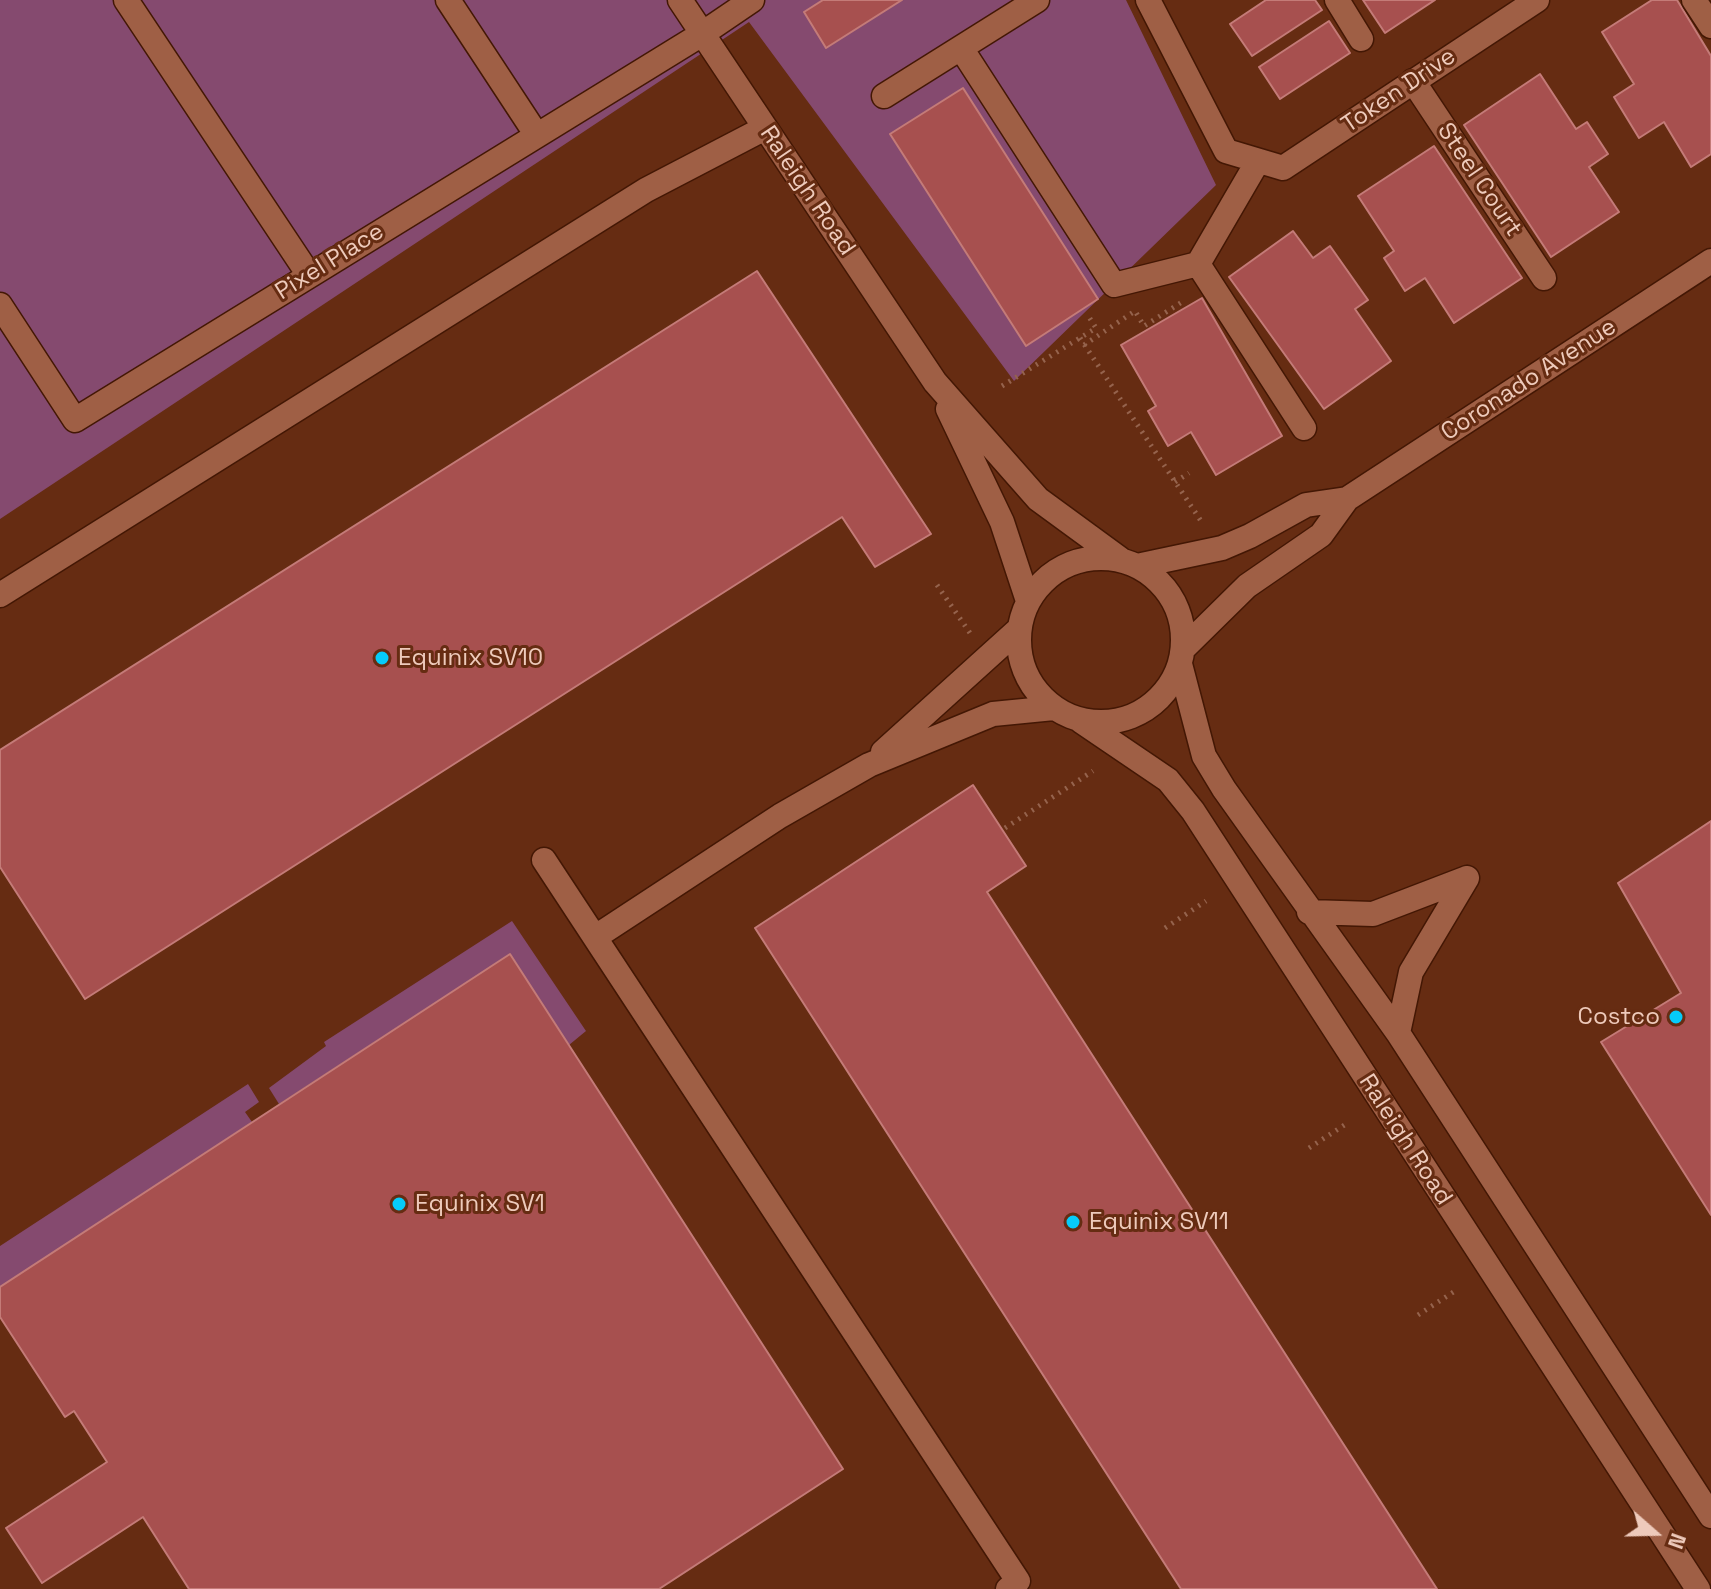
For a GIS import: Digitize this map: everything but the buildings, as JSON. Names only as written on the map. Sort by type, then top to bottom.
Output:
[{"type":"street","points":[[126,0],[309,275]]},
{"type":"street","points":[[448,0],[536,134]]},
{"type":"street","name":"Raleigh Road","points":[[680,0],[935,382],[1038,499],[1129,562]]},
{"type":"street","name":"Pixel Place","points":[[0,305],[75,420],[702,34],[752,0]]},
{"type":"street","points":[[884,96],[1037,0]]},
{"type":"street","points":[[961,48],[1114,285],[1198,264],[1258,161],[1226,151],[1148,0]]},
{"type":"street","points":[[1337,0],[1361,39]]},
{"type":"street","name":"Token Drive","points":[[1258,161],[1283,168],[1537,0]]},
{"type":"street","points":[[1694,0],[1711,26]]},
{"type":"street","name":"Steel Court","points":[[1413,81],[1544,278]]},
{"type":"street","points":[[0,595],[646,190],[765,128]]},
{"type":"street","name":"Coronado Avenue","points":[[1182,656],[1264,572],[1321,535],[1347,499],[1711,261]]},
{"type":"street","points":[[1198,264],[1304,428]]},
{"type":"street","name":"Raleigh Road","points":[[935,382],[1002,522],[1028,601]]},
{"type":"street","name":"Coronado Avenue","points":[[1129,562],[1222,548],[1306,505],[1347,499]]},
{"type":"street","points":[[1182,656],[1169,687],[1152,706],[1130,717],[1106,723],[1081,721],[1054,708],[1037,693],[1025,673],[1019,651],[1019,629],[1028,601],[1045,579],[1067,564],[1093,558],[1129,562],[1168,591],[1178,611],[1182,656],[1204,756],[1309,912],[1398,1033],[1711,1516]]},
{"type":"street","points":[[869,765],[1019,629]]},
{"type":"street","points":[[597,936],[780,816],[869,765],[993,714],[1054,708]]},
{"type":"street","name":"Raleigh Road","points":[[1081,721],[1168,780],[1193,811],[1698,1589]]},
{"type":"street","points":[[544,860],[597,936],[1018,1581],[1008,1589]]},
{"type":"street","points":[[1309,912],[1373,914],[1467,878],[1411,972],[1398,1033]]},
{"type":"path","points":[[1084,345],[1135,311],[1144,326],[1191,296]]},
{"type":"path","points":[[1002,386],[1096,328],[1089,317]]},
{"type":"path","points":[[1080,338],[1202,522]]},
{"type":"path","points":[[1175,482],[1189,473]]},
{"type":"path","points":[[937,585],[970,634]]},
{"type":"path","points":[[1005,828],[1093,771]]},
{"type":"path","points":[[1165,928],[1206,901]]},
{"type":"path","points":[[1309,1148],[1346,1124]]},
{"type":"path","points":[[1418,1315],[1455,1291]]},
{"type":"shaded area","points":[[0,0],[1126,0],[1216,185],[1014,381],[749,22],[0,519]]},
{"type":"shaded area","points":[[512,921],[586,1031],[569,1045],[510,954],[279,1104],[269,1088],[326,1046],[324,1042]]},
{"type":"shaded area","points":[[248,1084],[259,1102],[245,1112],[252,1122],[0,1287],[0,1246]]},
{"type":"place","name":"Equinix SV10","points":[[382,658]]},
{"type":"place","name":"Costco","points":[[1676,1017]]},
{"type":"place","name":"Equinix SV1","points":[[399,1204]]},
{"type":"place","name":"Equinix SV11","points":[[1073,1222]]}]
